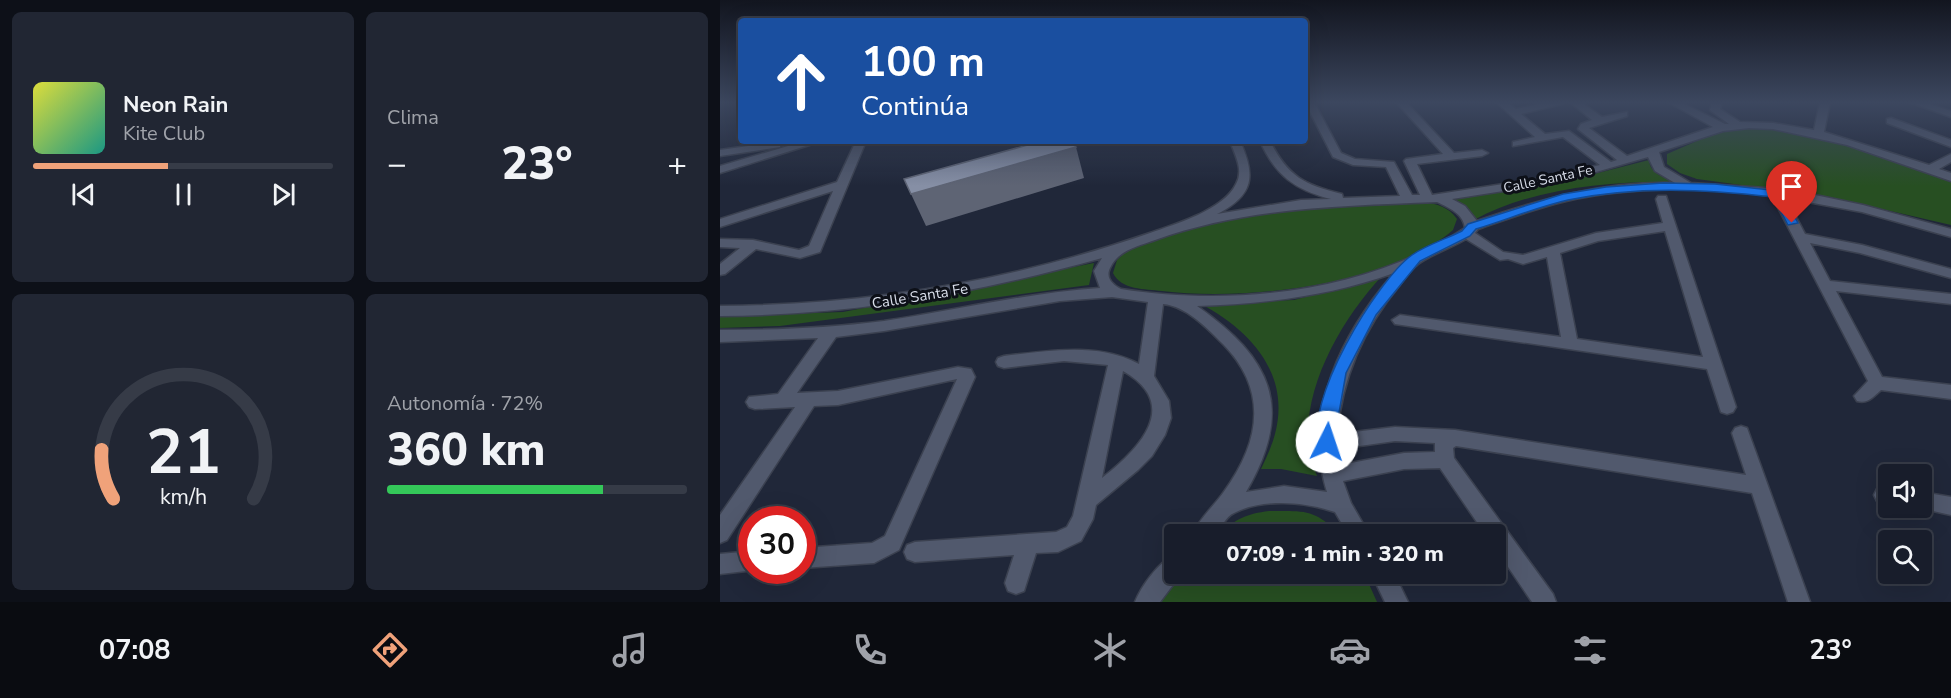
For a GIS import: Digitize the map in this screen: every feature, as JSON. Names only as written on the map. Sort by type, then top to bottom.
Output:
[{"type":"street","points":[[1324,130],[1338,155],[1353,162],[1390,164],[1407,198]]},
{"type":"street","points":[[1428,130],[1452,156]]},
{"type":"street","points":[[1534,130],[1542,137]]},
{"type":"street","points":[[1584,130],[1625,160]]},
{"type":"street","name":"Calle Santa Fe","points":[[1352,200],[1433,198],[1534,184],[1654,151],[1705,130]]},
{"type":"street","name":"Calle Santa Fe","points":[[1794,130],[1818,135],[1951,177]]},
{"type":"street","points":[[1818,135],[1819,130]]},
{"type":"street","points":[[1915,130],[1951,144]]},
{"type":"street","points":[[1517,144],[1557,133],[1568,134],[1608,165]]},
{"type":"street","points":[[720,153],[784,144]]},
{"type":"street","points":[[720,170],[807,144]]},
{"type":"street","points":[[720,254],[727,243],[753,244],[800,254],[815,249],[860,144]]},
{"type":"street","points":[[1194,222],[1219,207],[1244,181],[1246,167],[1235,144]]},
{"type":"street","points":[[1266,144],[1274,163],[1284,176],[1300,186],[1352,200]]},
{"type":"street","name":"Calle Santa Fe","points":[[1654,151],[1653,156],[1659,169],[1690,186]]},
{"type":"street","points":[[1482,153],[1410,161],[1433,198],[1461,209],[1470,230],[1500,256],[1509,255],[1518,260],[1531,260],[1596,237],[1671,226]]},
{"type":"street","points":[[1930,169],[1951,158]]},
{"type":"street","points":[[720,223],[841,185]]},
{"type":"street","name":"Calle Santa Fe","points":[[720,336],[830,333],[908,322],[1021,300],[1113,292],[1156,299],[1276,295],[1330,286],[1380,273],[1416,258],[1470,230],[1524,208],[1578,195],[1635,187],[1690,186],[1777,194],[1947,231]]},
{"type":"street","points":[[1777,194],[1877,383]]},
{"type":"street","points":[[1662,199],[1727,407]]},
{"type":"street","points":[[1194,222],[1301,204],[1352,200]]},
{"type":"street","name":"Calle Santa Fe","points":[[720,311],[769,312],[895,301],[1014,279],[1116,250],[1194,222]]},
{"type":"street","points":[[1799,237],[1862,249],[1951,274]]},
{"type":"street","points":[[720,271],[753,244]]},
{"type":"street","points":[[1113,292],[1103,284],[1101,271],[1116,250]]},
{"type":"street","points":[[1553,253],[1570,345]]},
{"type":"street","points":[[1353,524],[1342,506],[1332,475],[1327,442],[1327,426],[1338,373],[1370,313],[1416,258]]},
{"type":"street","points":[[1825,285],[1951,299]]},
{"type":"street","points":[[1145,377],[1156,299]]},
{"type":"street","points":[[1177,299],[1203,316],[1248,358],[1257,375],[1264,401],[1263,430],[1252,466],[1227,506],[1212,524]]},
{"type":"street","points":[[1400,320],[1713,364]]},
{"type":"street","points":[[784,399],[830,333]]},
{"type":"street","points":[[1004,362],[1076,356],[1117,361],[1145,377],[1160,398],[1163,419],[1159,431],[1129,466],[1087,500]]},
{"type":"street","points":[[915,552],[1058,542],[1074,534],[1083,519],[1117,361]]},
{"type":"street","points":[[755,402],[784,399],[808,400],[872,393],[958,373],[965,373],[967,376],[892,543],[874,553],[816,557]]},
{"type":"street","points":[[1863,396],[1877,383],[1951,392]]},
{"type":"street","points":[[720,533],[808,400]]},
{"type":"street","points":[[1741,433],[1799,602]]},
{"type":"street","points":[[1327,442],[1395,434],[1455,437],[1757,485]]},
{"type":"street","points":[[1455,437],[1443,445],[1445,460],[1545,602]]},
{"type":"street","points":[[1332,475],[1404,461],[1445,460]]},
{"type":"street","points":[[1227,506],[1250,498],[1288,493],[1316,497],[1342,506]]},
{"type":"street","points":[[1932,503],[1951,506]]},
{"type":"street","points":[[1016,583],[1028,545]]},
{"type":"street","points":[[720,564],[738,562]]},
{"type":"street","points":[[1146,602],[1164,579]]},
{"type":"street","points":[[1388,584],[1397,602]]},
{"type":"green space","points":[[1776,130],[1809,136],[1881,156],[1951,181],[1951,225],[1830,197],[1697,179],[1680,173],[1667,164],[1667,154],[1720,131]]},
{"type":"green space","points":[[1649,160],[1654,171],[1674,182],[1623,183],[1571,189],[1521,200],[1474,220],[1468,209],[1451,199],[1547,186]]},
{"type":"green space","points":[[1423,202],[1438,205],[1450,212],[1457,219],[1453,230],[1425,249],[1392,265],[1354,277],[1273,291],[1196,294],[1134,288],[1122,283],[1113,273],[1117,260],[1124,253],[1159,237],[1195,225],[1270,211],[1309,207]]},
{"type":"green space","points":[[1094,263],[1089,285],[780,326],[720,328],[720,316],[843,312]]},
{"type":"green space","points":[[1381,277],[1352,313],[1339,334],[1318,379],[1311,403],[1308,426],[1309,449],[1317,476],[1281,469],[1261,469],[1274,438],[1278,412],[1277,392],[1272,373],[1250,341],[1235,327],[1201,304],[1294,300]]},
{"type":"green space","points":[[1269,511],[1299,511],[1315,515],[1328,524],[1231,524],[1254,514]]},
{"type":"green space","points":[[1175,584],[1369,584],[1377,602],[1161,602]]},
{"type":"building","points":[[1031,144],[1074,144],[1076,147],[911,194],[904,179]]},
{"type":"route","points":[[1327,442],[1327,426],[1338,373],[1370,313],[1391,285],[1416,258],[1466,233],[1472,227],[1547,201],[1606,190],[1663,186],[1715,187],[1777,194],[1792,223]]}]
